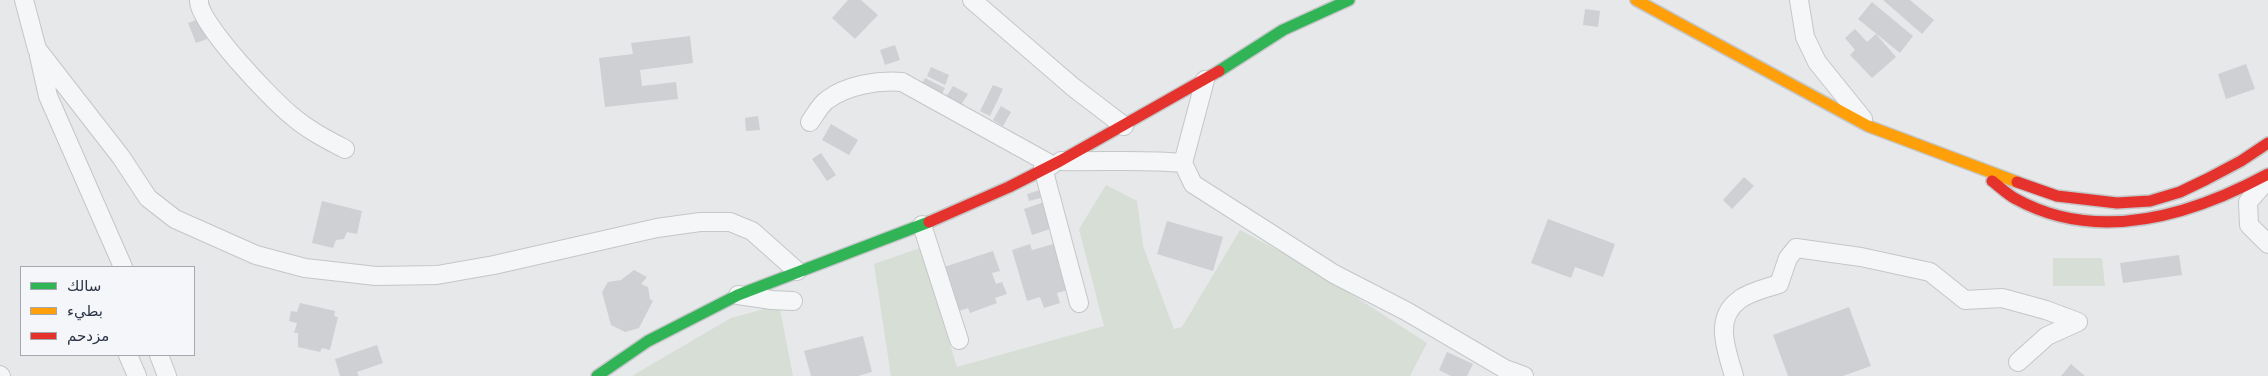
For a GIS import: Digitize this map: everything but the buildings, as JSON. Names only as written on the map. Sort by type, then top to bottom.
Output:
[{"type":"street","points":[[24,0],[48,96],[123,266]]},
{"type":"street","points":[[199,0],[198,4],[205,17],[254,81],[292,116],[319,136],[345,149]]},
{"type":"street","points":[[972,0],[1073,86],[1124,126]]},
{"type":"street","points":[[597,376],[648,341],[738,295],[796,271],[922,225],[970,205],[1052,165],[1205,80],[1283,30],[1350,0]]},
{"type":"street","points":[[1636,0],[1868,126],[1982,170],[2058,196],[2117,204],[2150,201],[2180,192],[2207,179],[2241,162],[2268,143]]},
{"type":"street","points":[[1799,0],[1805,37],[1817,62],[1868,126]]},
{"type":"street","points":[[37,49],[121,157],[148,198],[175,219],[256,255],[314,269],[376,276],[437,275],[494,265],[657,228],[700,222],[730,222],[752,232],[796,271]]},
{"type":"street","points":[[810,122],[826,100],[846,91],[886,80],[902,82],[1052,165],[1158,160],[1183,163]]},
{"type":"street","points":[[1205,80],[1183,163],[1192,184],[1334,274],[1406,311],[1505,369],[1524,376]]},
{"type":"street","points":[[1052,165],[1079,303]]},
{"type":"street","points":[[1982,170],[2004,192],[2026,206],[2058,216],[2098,221],[2130,221],[2168,214],[2216,200],[2268,176]]},
{"type":"street","points":[[2268,176],[2248,202],[2249,225],[2268,244]]},
{"type":"street","points":[[922,225],[959,340]]},
{"type":"street","points":[[1734,376],[1723,333],[1728,313],[1739,299],[1780,284],[1788,258],[1796,248],[1861,257],[1930,272],[1965,300],[2002,298],[2046,310],[2078,322],[2047,336],[2018,362]]},
{"type":"street","points":[[738,295],[793,301]]},
{"type":"street","points":[[128,356],[137,376]]},
{"type":"street","points":[[159,356],[167,376]]},
{"type":"shaded area","points":[[1106,185],[1137,201],[1143,246],[1174,329],[1182,327],[1240,230],[1309,267],[1427,343],[1410,376],[891,376],[874,264],[920,248],[957,367],[1104,326],[1079,229]]},
{"type":"shaded area","points":[[2053,258],[2102,258],[2105,286],[2053,286]]},
{"type":"shaded area","points":[[779,305],[793,376],[632,376],[731,318]]},
{"type":"traffic: fast","points":[[1219,71],[1283,30],[1349,0]]},
{"type":"traffic: fast","points":[[597,376],[648,341],[738,295],[929,222]]},
{"type":"traffic: slow","points":[[1636,0],[1868,126],[2017,182]]},
{"type":"traffic: jam","points":[[929,222],[1009,187],[1060,161],[1219,71]]},
{"type":"traffic: jam","points":[[2017,182],[2057,196],[2117,203],[2150,201],[2180,192],[2207,179],[2241,161],[2268,143]]},
{"type":"traffic: jam","points":[[1992,181],[2013,197],[2047,213],[2079,220],[2112,222],[2144,219],[2176,212],[2208,202],[2268,174]]}]
